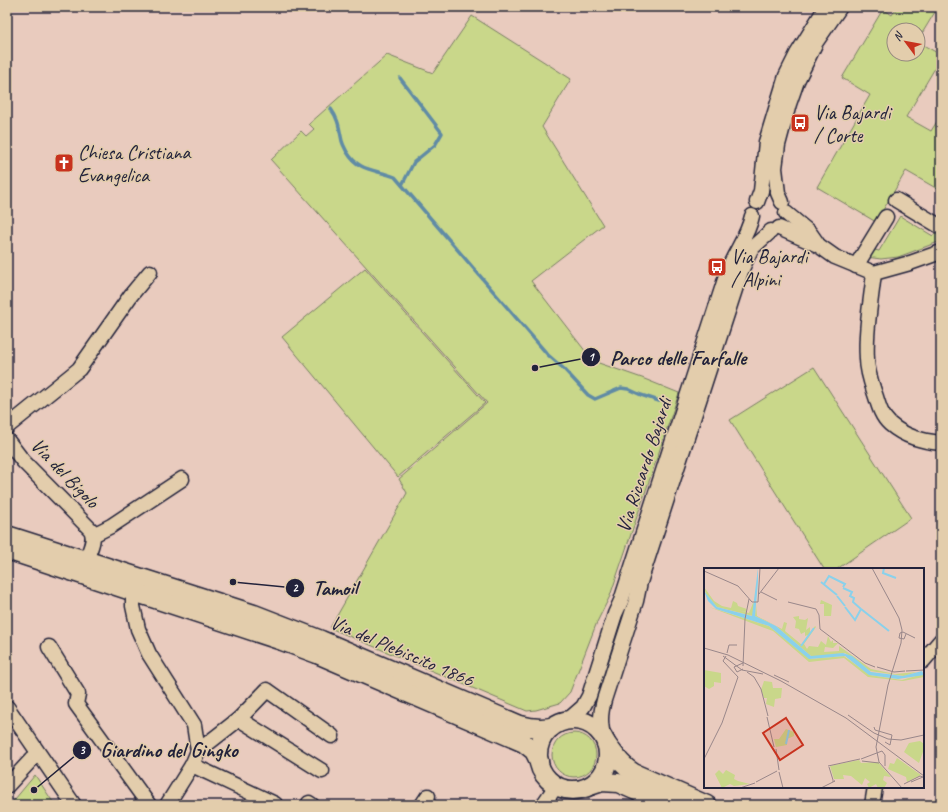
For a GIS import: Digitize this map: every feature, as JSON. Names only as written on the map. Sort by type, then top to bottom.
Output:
[{"type":"main road","name":"Via del Plebiscito 1866","points":[[7,535],[254,614],[321,640],[520,725],[541,729],[559,724]]},
{"type":"main road","name":"Via del Plebiscito 1866","points":[[7,550],[247,628],[317,654],[524,743],[534,751],[539,761]]},
{"type":"main road","points":[[668,805],[618,783],[602,782],[582,789],[572,790],[563,789],[556,786],[544,774],[539,761],[539,748],[544,736],[559,724],[576,720],[584,722],[596,728],[621,764],[627,769],[707,805]]},
{"type":"main road","points":[[590,786],[598,780],[606,768],[608,753],[605,741]]},
{"type":"street","name":"Via Riccardo Bajardi","points":[[559,724],[583,707],[589,696],[615,614],[622,601],[728,270],[736,250],[750,226],[760,191],[766,142],[786,76],[797,54],[826,7]]},
{"type":"street","points":[[784,208],[778,193],[775,168],[778,145],[789,104],[797,81],[812,48],[840,7]]},
{"type":"street","points":[[818,245],[810,233],[784,208],[778,199],[769,197],[764,198],[755,209],[754,220],[762,229],[775,229],[818,245],[835,257],[874,273],[910,263],[941,252]]},
{"type":"street","points":[[896,200],[941,227]]},
{"type":"street","name":"Via Riccardo Bajardi","points":[[605,741],[601,726],[601,713],[604,700],[636,601],[640,582],[741,271],[751,249],[784,221],[784,208]]},
{"type":"street","points":[[856,266],[886,217]]},
{"type":"street","points":[[7,427],[79,369],[131,295],[150,272]]},
{"type":"street","points":[[874,273],[867,359],[871,381],[881,413],[890,424],[905,435],[922,441],[941,443]]},
{"type":"street","name":"Via del Bigolo","points":[[7,440],[24,461],[93,534],[93,540],[86,560]]},
{"type":"street","name":"Via del Bigolo","points":[[93,534],[111,526],[182,479]]},
{"type":"street","points":[[136,592],[133,599],[133,606],[138,629],[149,654],[194,725],[198,751]]},
{"type":"street","points":[[924,660],[941,640]]},
{"type":"street","points":[[49,647],[78,694],[76,704],[149,805]]},
{"type":"street","points":[[167,805],[192,765],[198,751],[239,719],[267,690],[332,736]]},
{"type":"street","points":[[7,707],[74,805]]},
{"type":"street","points":[[239,719],[322,771]]},
{"type":"street","points":[[7,786],[38,754]]},
{"type":"street","points":[[192,765],[275,804]]},
{"type":"street","points":[[543,805],[556,786]]},
{"type":"street","points":[[872,805],[875,788]]},
{"type":"green space","points":[[897,7],[938,7],[926,27],[926,22],[886,22],[886,62],[926,62],[926,47],[941,55],[941,58],[906,117],[931,131],[941,115],[941,191],[906,171],[876,222],[817,187],[870,95],[842,78],[883,9],[892,15]]},
{"type":"green space","points":[[472,16],[571,79],[542,127],[603,225],[531,281],[593,361],[679,393],[610,596],[597,622],[570,692],[560,703],[527,711],[330,628],[407,493],[399,479],[487,403],[271,160],[301,131],[306,136],[314,129],[309,124],[387,55],[433,73]]},
{"type":"green space","points":[[900,216],[933,236],[937,230],[941,232],[941,241],[898,257],[881,259],[866,257],[871,249],[879,251]]},
{"type":"green space","points":[[365,268],[485,403],[398,477],[282,337]]},
{"type":"green space","points":[[814,367],[911,518],[838,568],[823,568],[730,420]]},
{"type":"green space","points":[[570,733],[578,733],[590,739],[596,751],[596,759],[590,771],[578,777],[570,777],[558,771],[552,759],[552,751],[558,739]]},
{"type":"green space","points":[[35,775],[55,805],[10,805]]},
{"type":"waterway","points":[[400,78],[442,133],[435,145],[414,162],[402,185]]},
{"type":"waterway","points":[[331,109],[337,121],[343,144],[352,158],[362,167],[395,177],[548,355],[564,369],[588,395],[595,399],[621,388],[628,389],[659,401]]},
{"type":"place","name":"Via Bajardi / Corte","points":[[800,123]]},
{"type":"place","name":"Chiesa Cristiana Evangelica","points":[[64,163]]},
{"type":"place","name":"Via Bajardi / Alpini","points":[[717,267]]},
{"type":"place","name":"Parco delle Farfalle","points":[[535,368]]},
{"type":"place","name":"Tamoil","points":[[233,582]]},
{"type":"place","name":"Giardino del Gingko","points":[[34,790]]}]
